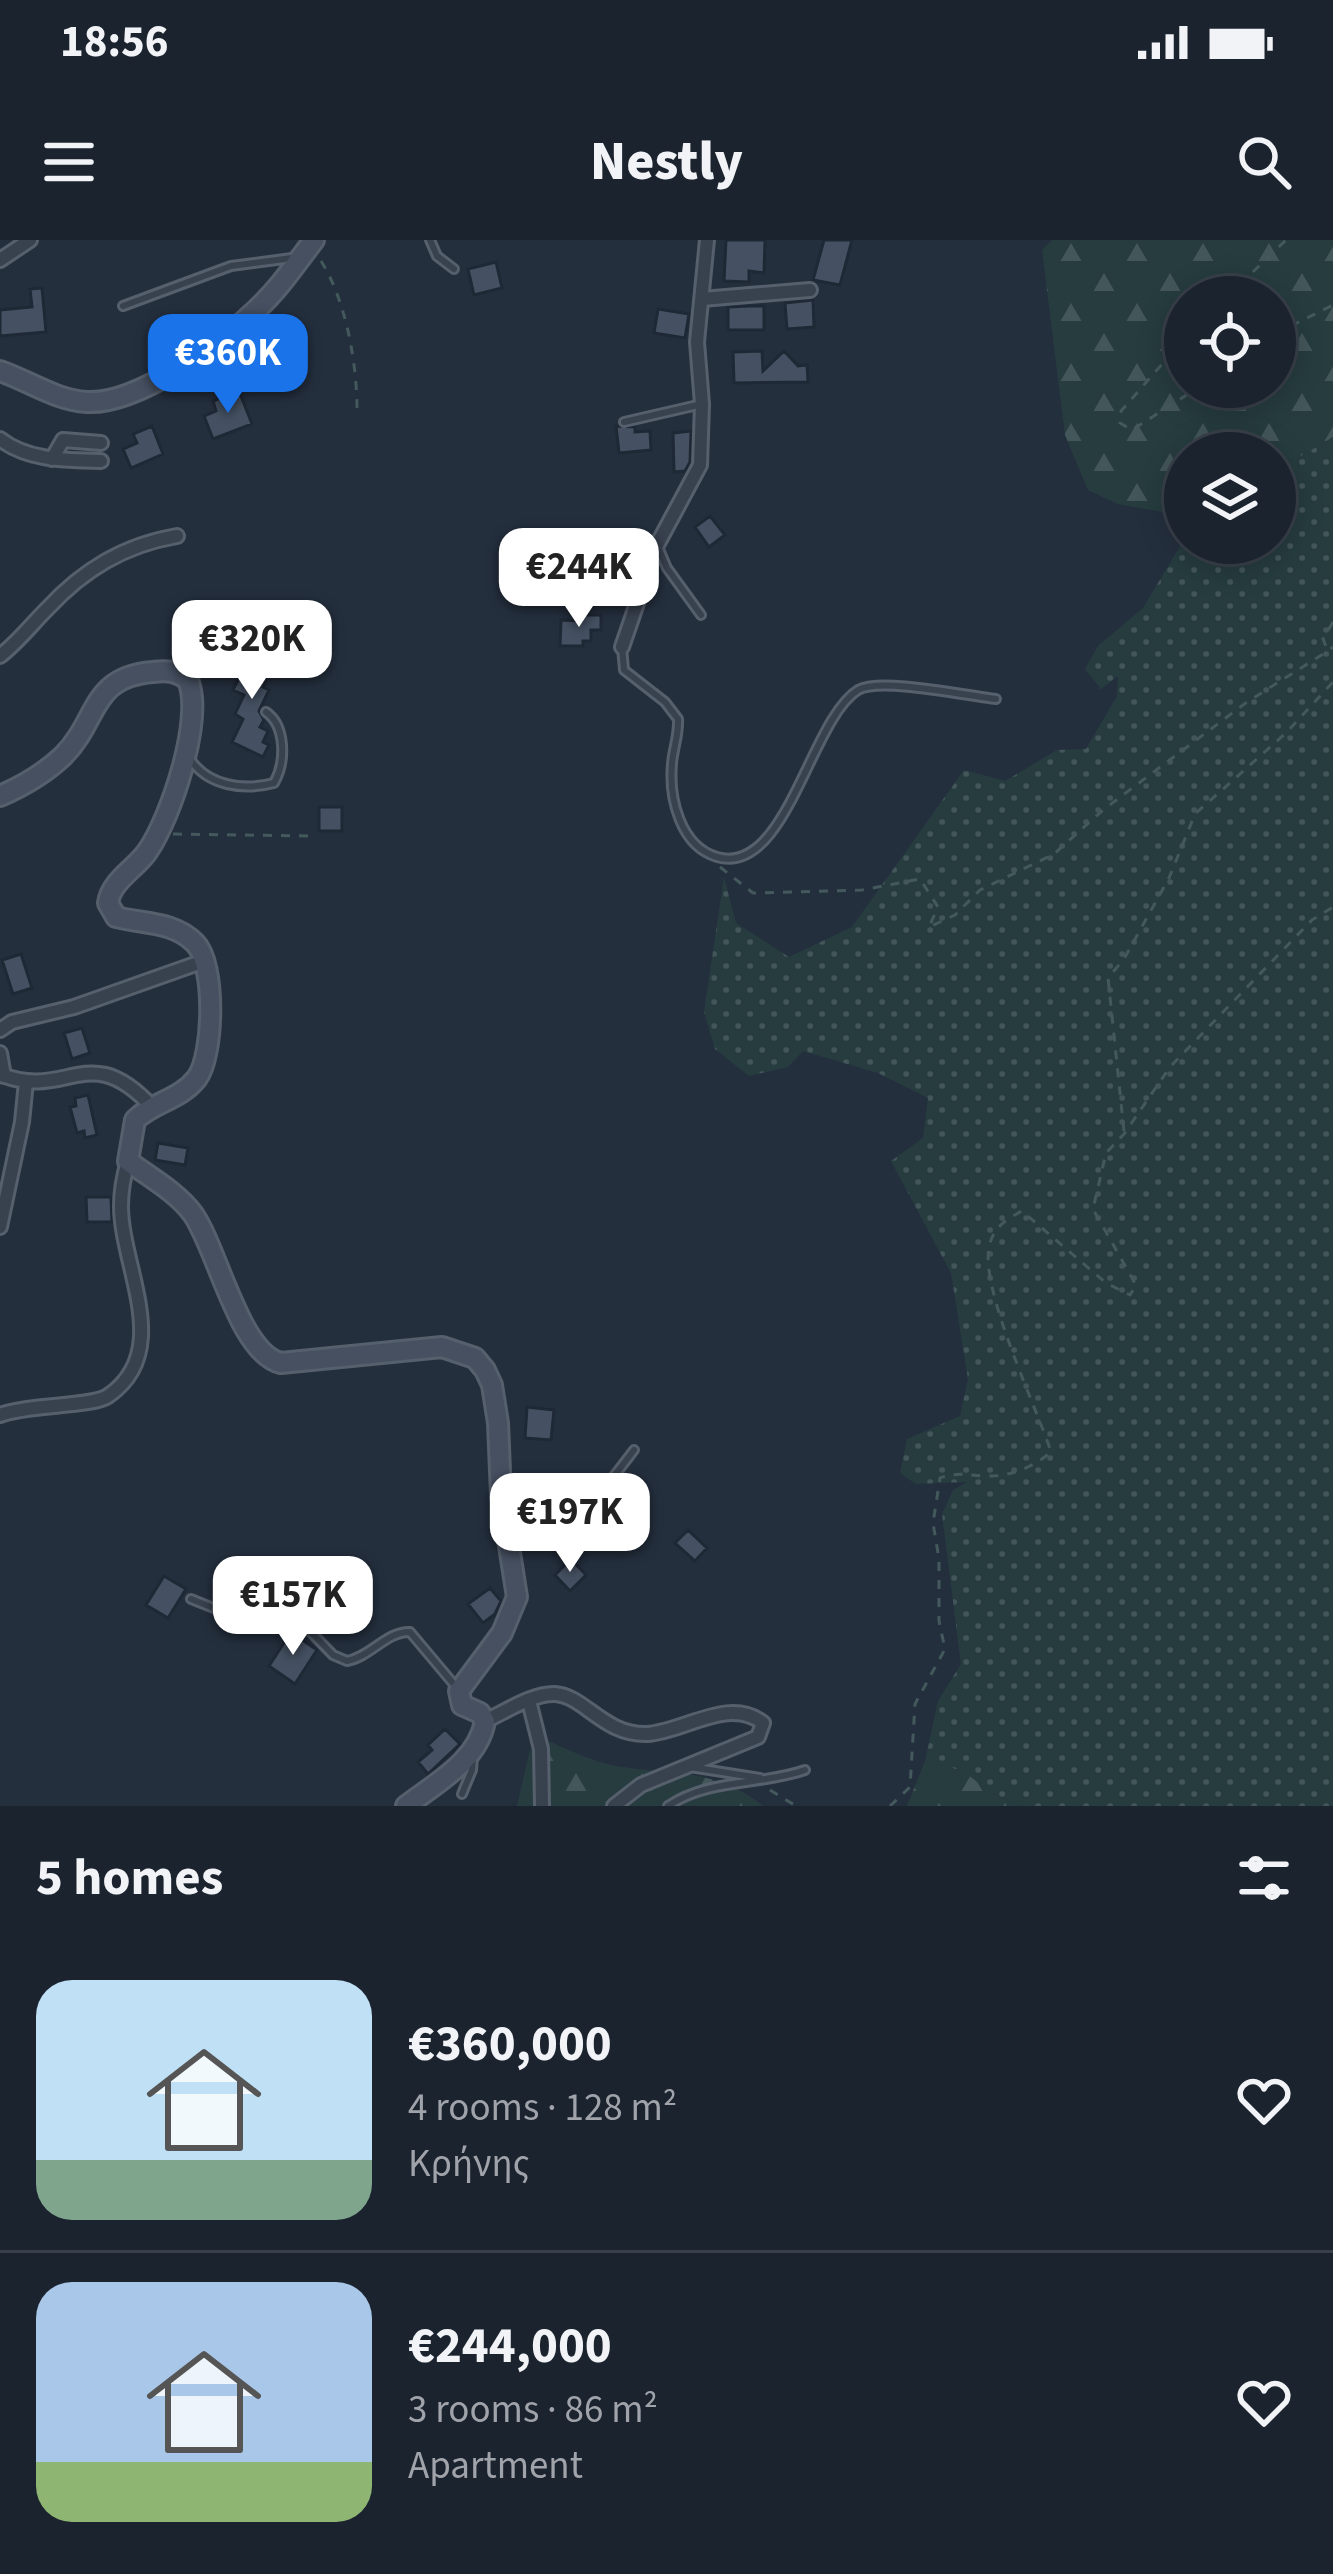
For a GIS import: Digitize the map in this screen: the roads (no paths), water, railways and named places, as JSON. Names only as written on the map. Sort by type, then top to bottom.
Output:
[{"type":"street","points":[[0,260],[30,240]]},
{"type":"street","points":[[622,647],[657,545],[700,465],[702,404],[696,364],[707,240]]},
{"type":"street","points":[[0,370],[65,398],[88,402],[128,394],[163,377],[250,316],[308,246]]},
{"type":"street","points":[[702,299],[810,290]]},
{"type":"street","points":[[0,439],[10,447],[52,459],[101,461]]},
{"type":"street","points":[[52,459],[63,440],[101,443]]},
{"type":"street","points":[[0,656],[89,572],[116,553],[177,536]]},
{"type":"street","points":[[0,796],[44,772],[62,756],[105,689],[130,675],[168,671],[188,680],[193,697],[184,752],[160,830],[134,868],[113,887],[108,903],[116,917],[181,933],[194,942],[204,961],[209,1033],[204,1066],[179,1095],[135,1120],[128,1161],[121,1208],[142,1318],[140,1355],[107,1397],[0,1415]]},
{"type":"street","points":[[0,1030],[12,1022],[74,1007],[204,961]]},
{"type":"street","points":[[0,1053],[2,1075],[26,1082],[106,1072],[125,1081],[153,1108]]},
{"type":"street","points":[[0,1228],[26,1082]]},
{"type":"street","points":[[128,1161],[196,1219],[246,1329],[270,1360],[281,1363],[442,1347],[475,1358],[492,1385],[499,1423],[501,1496],[517,1583],[514,1609],[497,1641],[459,1691],[462,1705],[481,1713],[485,1721]]},
{"type":"street","points":[[406,1806],[472,1752],[485,1721],[529,1701],[558,1695],[616,1729],[644,1734],[734,1713],[754,1716],[763,1723],[758,1737],[641,1785],[614,1806]]},
{"type":"street","points":[[529,1701],[541,1749],[542,1806]]},
{"type":"lane","points":[[430,240],[437,256],[454,269]]},
{"type":"lane","points":[[123,306],[231,266],[308,246]]},
{"type":"lane","points":[[624,422],[702,404]]},
{"type":"lane","points":[[657,545],[667,568],[701,615]]},
{"type":"lane","points":[[622,647],[624,670],[665,702],[678,719],[671,785],[683,828],[706,852],[722,858],[737,858],[766,839],[785,813],[820,737],[858,691],[879,686],[996,699]]},
{"type":"lane","points":[[184,752],[206,779],[258,787],[274,783],[281,765],[281,732],[277,720],[266,712]]},
{"type":"lane","points":[[510,1540],[581,1513],[634,1450]]},
{"type":"lane","points":[[191,1599],[236,1617],[306,1627],[333,1655],[346,1661],[363,1656],[400,1631],[410,1631],[459,1691]]},
{"type":"lane","points":[[462,1794],[472,1770],[472,1752]]},
{"type":"lane","points":[[687,1766],[768,1780]]},
{"type":"lane","points":[[668,1806],[695,1791],[805,1770]]}]
